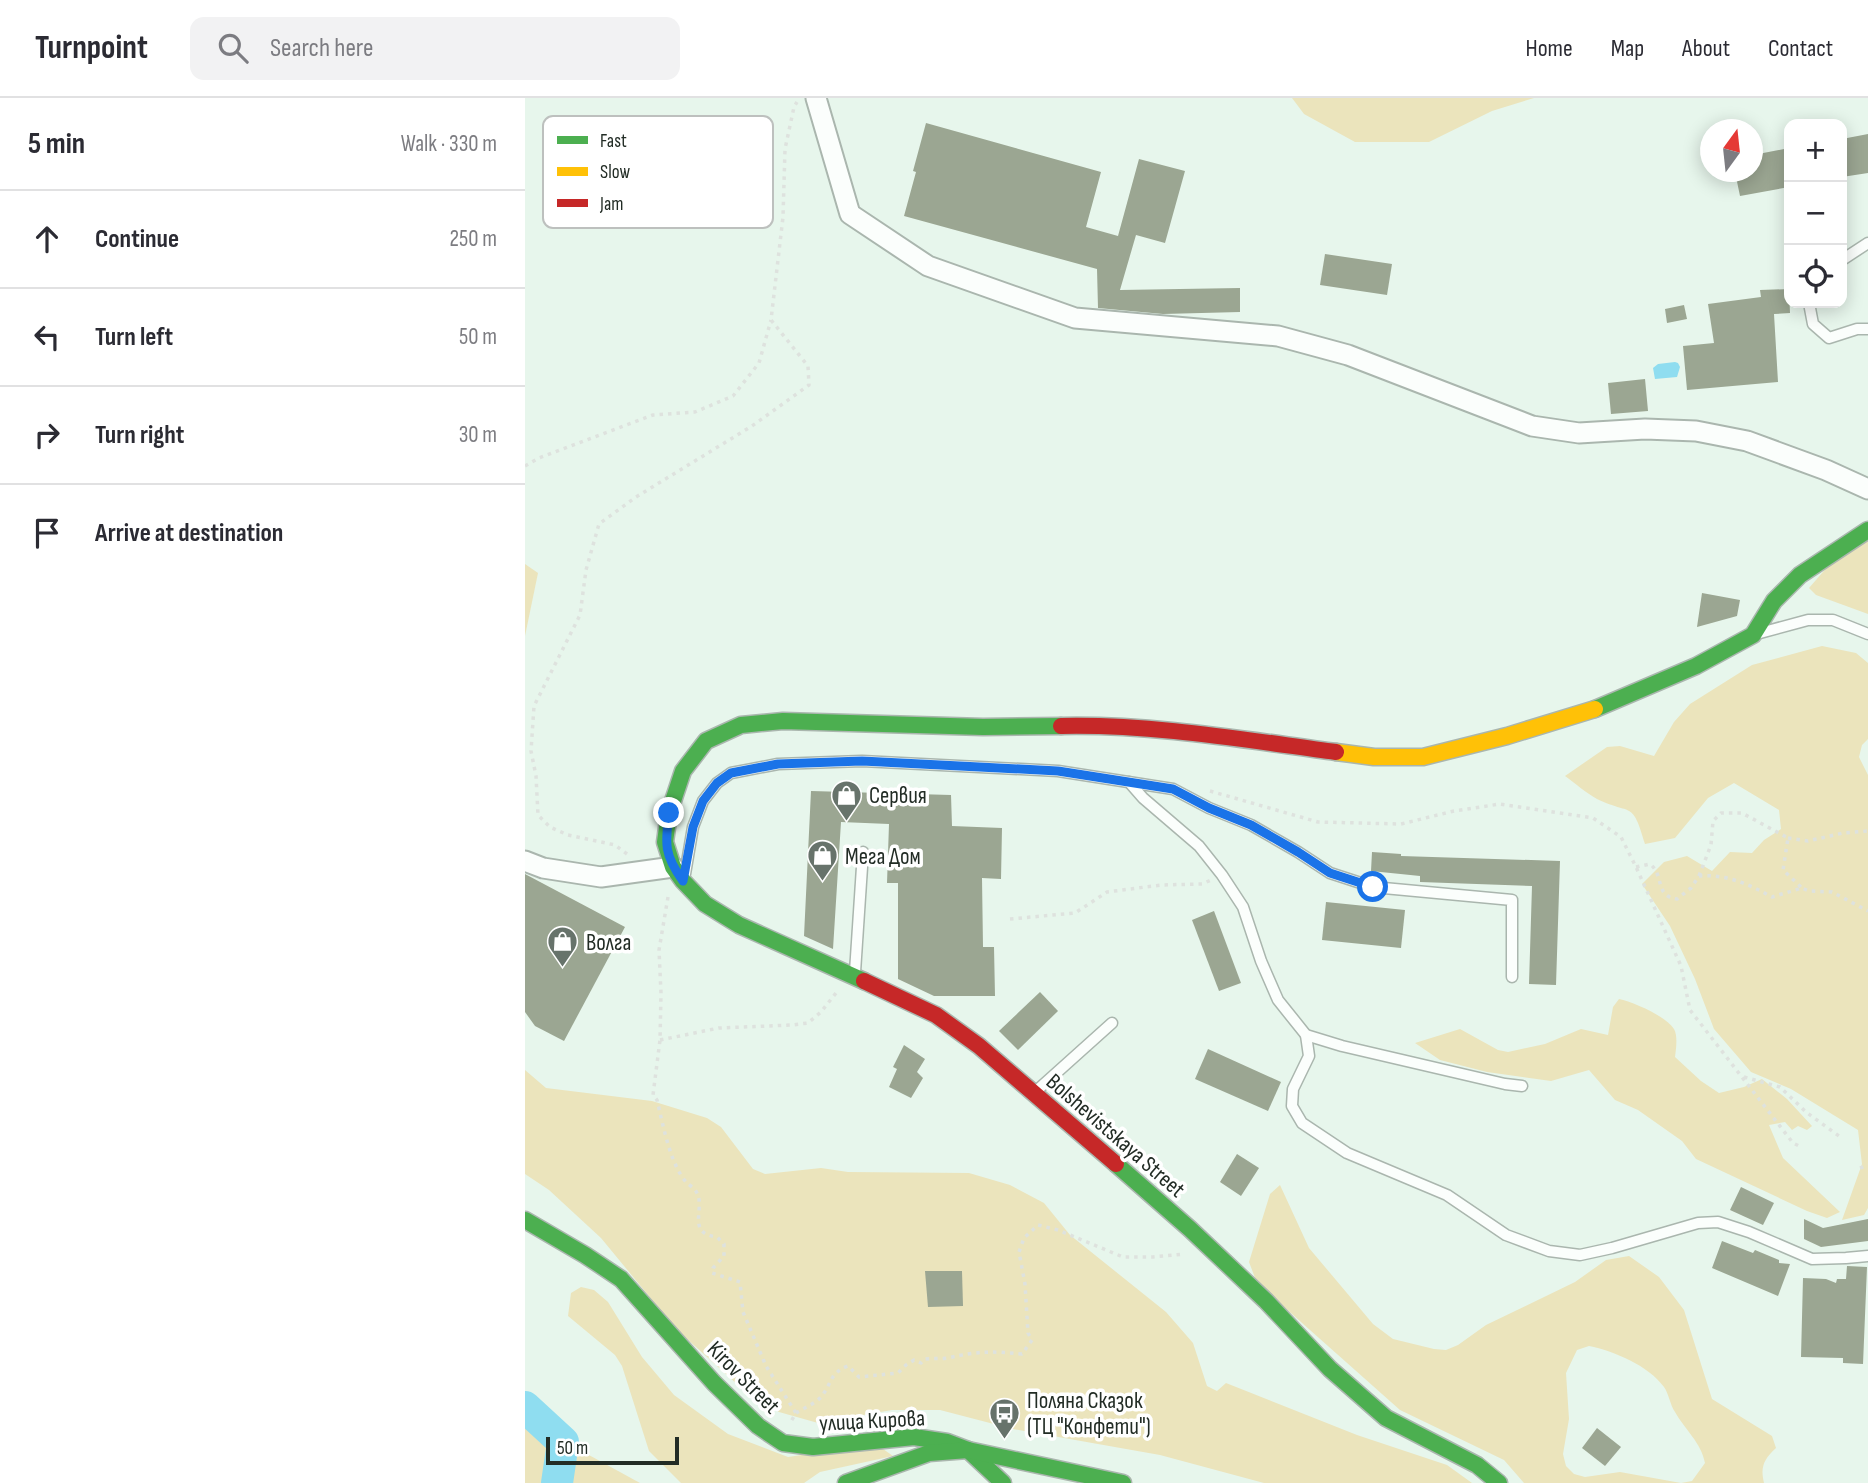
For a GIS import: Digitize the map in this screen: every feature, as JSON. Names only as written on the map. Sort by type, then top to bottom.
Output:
[{"type":"main road","points":[[678,874],[665,842],[669,813],[683,771],[706,741],[741,726],[783,721],[983,727],[1098,725],[1211,735],[1374,757],[1423,757],[1587,712],[1696,666],[1753,635],[1774,601],[1800,575],[1868,530]]},
{"type":"main road","name":"Bolshevistskaya Street","points":[[678,874],[705,904],[739,925],[936,1015],[979,1046],[1190,1229],[1266,1301],[1330,1369],[1386,1418],[1477,1465],[1499,1483]]},
{"type":"main road","name":"улица Кирова","points":[[525,1220],[585,1254],[621,1279],[714,1382],[758,1425],[783,1442],[813,1447],[914,1436],[947,1441],[969,1450]]},
{"type":"main road","name":"Kirov Street","points":[[525,1220],[621,1279],[714,1383],[758,1426],[783,1443],[813,1447],[914,1437],[947,1442],[969,1450],[1003,1483]]},
{"type":"main road","points":[[846,1483],[929,1453],[969,1450],[1123,1483]]},
{"type":"main road","points":[[876,1483],[901,1473],[938,1464],[1006,1467],[1078,1483]]},
{"type":"street","points":[[816,98],[850,214],[928,266],[1075,318],[1278,336],[1348,355],[1532,426],[1579,433],[1645,429],[1696,431],[1747,441],[1826,470],[1868,489]]},
{"type":"street","points":[[525,861],[543,868],[601,877],[648,871],[678,874]]},
{"type":"lane","points":[[1847,257],[1868,243]]},
{"type":"lane","points":[[1810,308],[1813,324],[1829,338],[1857,329],[1868,329]]},
{"type":"lane","points":[[1753,635],[1808,620],[1833,620],[1868,634]]},
{"type":"lane","points":[[678,874],[703,801],[717,783],[731,773],[778,764],[862,761],[1058,771],[1173,789],[1209,808],[1251,825],[1330,873],[1373,887],[1512,900],[1512,977]]},
{"type":"lane","points":[[1128,782],[1199,846],[1243,907],[1261,961],[1278,1000],[1306,1035],[1310,1056],[1293,1089],[1292,1106],[1302,1123],[1347,1153],[1447,1195],[1506,1236],[1549,1251],[1580,1255],[1698,1223],[1718,1222],[1812,1259],[1868,1256]]},
{"type":"lane","points":[[855,976],[863,852]]},
{"type":"lane","points":[[1034,1093],[1112,1023]]},
{"type":"lane","points":[[1306,1035],[1392,1058],[1522,1086]]},
{"type":"path","points":[[525,466],[539,458],[653,415],[695,412],[733,396],[759,362],[771,320],[783,217],[785,149],[794,107],[800,98]]},
{"type":"path","points":[[648,871],[615,845],[568,835],[550,827],[538,815],[531,751],[534,706],[580,615],[586,570],[599,524],[636,497],[752,426],[809,385],[808,366],[771,320]]},
{"type":"path","points":[[1208,791],[1318,822],[1401,824],[1454,811],[1500,804],[1593,818],[1621,837],[1681,967],[1690,1010],[1793,1143],[1799,1146]]},
{"type":"path","points":[[1636,867],[1650,864],[1657,870],[1662,891],[1668,897],[1677,899],[1691,888],[1699,876],[1711,845],[1713,821],[1721,813],[1742,813],[1788,838],[1808,841],[1843,833],[1868,831]]},
{"type":"path","points":[[1788,838],[1783,870],[1802,888],[1832,892],[1868,911]]},
{"type":"path","points":[[678,874],[659,950],[660,1040],[653,1095],[657,1100],[675,1163],[686,1182],[696,1190],[701,1206],[697,1217],[702,1231],[708,1236],[717,1237],[724,1244],[724,1256],[712,1273],[740,1282],[743,1312],[766,1366],[796,1413]]},
{"type":"path","points":[[1010,919],[1075,913],[1107,892],[1161,885],[1202,884],[1222,875]]},
{"type":"path","points":[[1699,876],[1732,878],[1772,897],[1802,888]]},
{"type":"path","points":[[660,1040],[719,1028],[808,1023],[855,976]]},
{"type":"path","points":[[1742,1077],[1780,1087],[1806,1112],[1839,1136]]},
{"type":"path","points":[[1860,1168],[1868,1165]]},
{"type":"path","points":[[783,1442],[796,1413],[821,1397],[839,1369],[848,1366],[859,1377],[898,1373],[914,1360],[921,1363],[925,1359],[944,1359],[979,1351],[1022,1354],[1032,1340],[1028,1333],[1025,1284],[1019,1252],[1024,1238],[1038,1225],[1058,1230],[1123,1257],[1166,1256],[1210,1248]]},
{"type":"shaded area","points":[[1292,98],[1534,98],[1492,111],[1429,142],[1355,142],[1304,114]]},
{"type":"shaded area","points":[[1868,541],[1868,614],[1816,595],[1809,588],[1843,549]]},
{"type":"shaded area","points":[[525,564],[538,573],[525,636]]},
{"type":"shaded area","points":[[1822,646],[1856,653],[1868,663],[1868,739],[1862,745],[1859,757],[1868,775],[1868,1208],[1864,1215],[1842,1220],[1862,1164],[1858,1130],[1791,1089],[1751,1072],[1714,1029],[1695,979],[1670,926],[1642,884],[1664,862],[1687,856],[1712,871],[1730,852],[1752,853],[1764,840],[1781,829],[1779,810],[1734,783],[1708,798],[1675,838],[1645,844],[1633,814],[1597,799],[1565,776],[1607,747],[1620,746],[1654,756],[1674,722],[1690,704],[1752,665]]},
{"type":"shaded area","points":[[1619,999],[1649,1010],[1670,1024],[1676,1035],[1675,1057],[1701,1081],[1719,1093],[1762,1079],[1787,1099],[1812,1126],[1807,1130],[1798,1126],[1792,1130],[1785,1122],[1769,1125],[1783,1158],[1840,1212],[1827,1218],[1807,1211],[1696,1159],[1682,1141],[1638,1110],[1615,1100],[1589,1070],[1551,1081],[1487,1072],[1440,1060],[1415,1043],[1460,1029],[1498,1050],[1508,1052],[1545,1044],[1581,1029],[1608,1035],[1613,1007]]},
{"type":"shaded area","points":[[525,1070],[546,1088],[652,1101],[707,1118],[721,1127],[753,1169],[765,1174],[821,1168],[848,1172],[969,1173],[1010,1185],[1044,1203],[1070,1235],[1166,1312],[1193,1343],[1207,1386],[1217,1391],[1226,1383],[1357,1435],[1447,1465],[1472,1483],[1264,1483],[1160,1455],[1013,1429],[940,1410],[892,1410],[818,1423],[779,1412],[738,1385],[676,1329],[601,1238],[549,1190],[525,1174]]},
{"type":"shaded area","points":[[1280,1185],[1309,1248],[1373,1324],[1393,1339],[1434,1349],[1446,1350],[1458,1345],[1486,1325],[1575,1282],[1606,1260],[1629,1256],[1659,1277],[1684,1310],[1712,1399],[1772,1436],[1776,1448],[1764,1464],[1764,1483],[1681,1483],[1524,1483],[1504,1460],[1400,1410],[1257,1283],[1249,1262],[1270,1194]],"holes":[[[1589,1346],[1630,1360],[1657,1379],[1696,1442],[1705,1463],[1692,1481],[1681,1483],[1620,1472],[1585,1477],[1574,1474],[1566,1466],[1563,1454],[1569,1419],[1566,1373],[1577,1350]]]},
{"type":"shaded area","points":[[581,1287],[594,1290],[608,1302],[642,1357],[674,1395],[728,1434],[788,1457],[876,1444],[893,1456],[820,1472],[804,1483],[681,1483],[649,1451],[622,1366],[615,1355],[568,1316],[571,1293]]},
{"type":"shaded area","points":[[525,1420],[640,1483],[525,1483]]},
{"type":"water","points":[[1675,362],[1680,367],[1677,377],[1655,379],[1653,368],[1658,364]]},
{"type":"building","points":[[926,123],[1101,172],[1086,227],[1118,236],[1139,159],[1185,171],[1165,243],[1136,235],[1120,290],[1240,288],[1240,312],[1163,314],[1098,308],[1097,269],[904,216]]},
{"type":"building","points":[[1868,134],[1868,173],[1847,176],[1847,138]]},
{"type":"building","points":[[1784,149],[1784,188],[1740,196],[1737,182],[1763,182],[1763,153]]},
{"type":"building","points":[[1325,254],[1392,264],[1387,295],[1320,285]]},
{"type":"building","points":[[1784,289],[1784,308],[1790,308],[1790,313],[1774,314],[1778,382],[1687,390],[1683,346],[1714,343],[1708,304],[1761,297],[1760,290]]},
{"type":"building","points":[[1684,305],[1687,319],[1667,323],[1665,309]]},
{"type":"building","points":[[1645,379],[1648,411],[1611,414],[1608,383]]},
{"type":"building","points":[[1702,593],[1740,600],[1737,616],[1697,627]]},
{"type":"building","points":[[811,791],[951,795],[952,826],[1002,828],[1001,879],[982,878],[983,947],[994,947],[995,996],[934,996],[898,979],[898,883],[887,883],[889,824],[841,822],[833,949],[804,936]]},
{"type":"building","points":[[1372,852],[1401,856],[1560,861],[1556,985],[1529,984],[1532,886],[1420,882],[1420,876],[1371,871]]},
{"type":"building","name":"Волга","points":[[525,874],[625,927],[564,1041],[535,1026],[525,1012]]},
{"type":"building","points":[[1326,902],[1405,910],[1401,948],[1322,940]]},
{"type":"building","points":[[1214,911],[1241,983],[1219,991],[1192,920]]},
{"type":"building","points":[[1040,992],[1058,1011],[1018,1050],[999,1031]]},
{"type":"building","points":[[904,1045],[925,1059],[917,1072],[923,1078],[911,1098],[889,1087],[897,1069],[893,1067]]},
{"type":"building","points":[[1208,1049],[1281,1082],[1268,1111],[1195,1079]]},
{"type":"building","points":[[1237,1154],[1259,1168],[1241,1196],[1220,1182]]},
{"type":"building","points":[[1741,1187],[1774,1203],[1763,1225],[1730,1210]]},
{"type":"building","points":[[1804,1219],[1823,1228],[1868,1219],[1868,1241],[1821,1247],[1804,1239]]},
{"type":"building","points":[[1722,1241],[1753,1253],[1755,1250],[1779,1260],[1779,1263],[1790,1264],[1778,1296],[1712,1268]]},
{"type":"building","points":[[1847,1266],[1867,1267],[1863,1364],[1843,1363],[1843,1358],[1801,1357],[1803,1278],[1826,1279],[1836,1283],[1837,1279],[1846,1279]]},
{"type":"building","points":[[925,1271],[962,1271],[963,1306],[928,1307]]},
{"type":"building","points":[[1597,1428],[1621,1447],[1605,1466],[1582,1448]]},
{"type":"waterway","points":[[525,1407],[563,1442],[557,1483]]},
{"type":"traffic: fast","points":[[1595,709],[1696,666],[1753,635],[1774,601],[1800,575],[1868,530]]},
{"type":"traffic: fast","points":[[864,981],[739,925],[705,904],[673,867],[665,842],[669,813],[683,771],[706,741],[741,725],[783,721],[983,727],[1061,726]]},
{"type":"traffic: fast","points":[[1116,1164],[1190,1229],[1266,1301],[1330,1369],[1386,1418],[1477,1465],[1499,1483]]},
{"type":"traffic: fast","points":[[525,1220],[621,1279],[714,1383],[758,1426],[783,1443],[813,1447],[914,1437],[947,1442],[968,1450],[1003,1483]]},
{"type":"traffic: fast","points":[[846,1483],[929,1453],[968,1450],[1123,1483]]},
{"type":"traffic: slow","points":[[1336,752],[1374,757],[1423,757],[1507,736],[1595,709]]},
{"type":"traffic: jam","points":[[1061,726],[1164,730],[1336,752]]},
{"type":"traffic: jam","points":[[864,981],[936,1015],[979,1046],[1116,1164]]},
{"type":"place","name":"Сервия","points":[[846,822]]},
{"type":"place","name":"Мега Дом","points":[[822,883]]},
{"type":"place","name":"Волга","points":[[563,969]]},
{"type":"place","name":"Поляна Сказок (ТЦ \"Конфети\")","points":[[1004,1440]]},
{"type":"route","points":[[669,813],[665,842],[673,867],[683,881],[693,827],[703,801],[717,783],[731,773],[778,764],[862,761],[1058,771],[1173,789],[1209,808],[1251,825],[1330,873],[1373,887]]}]
